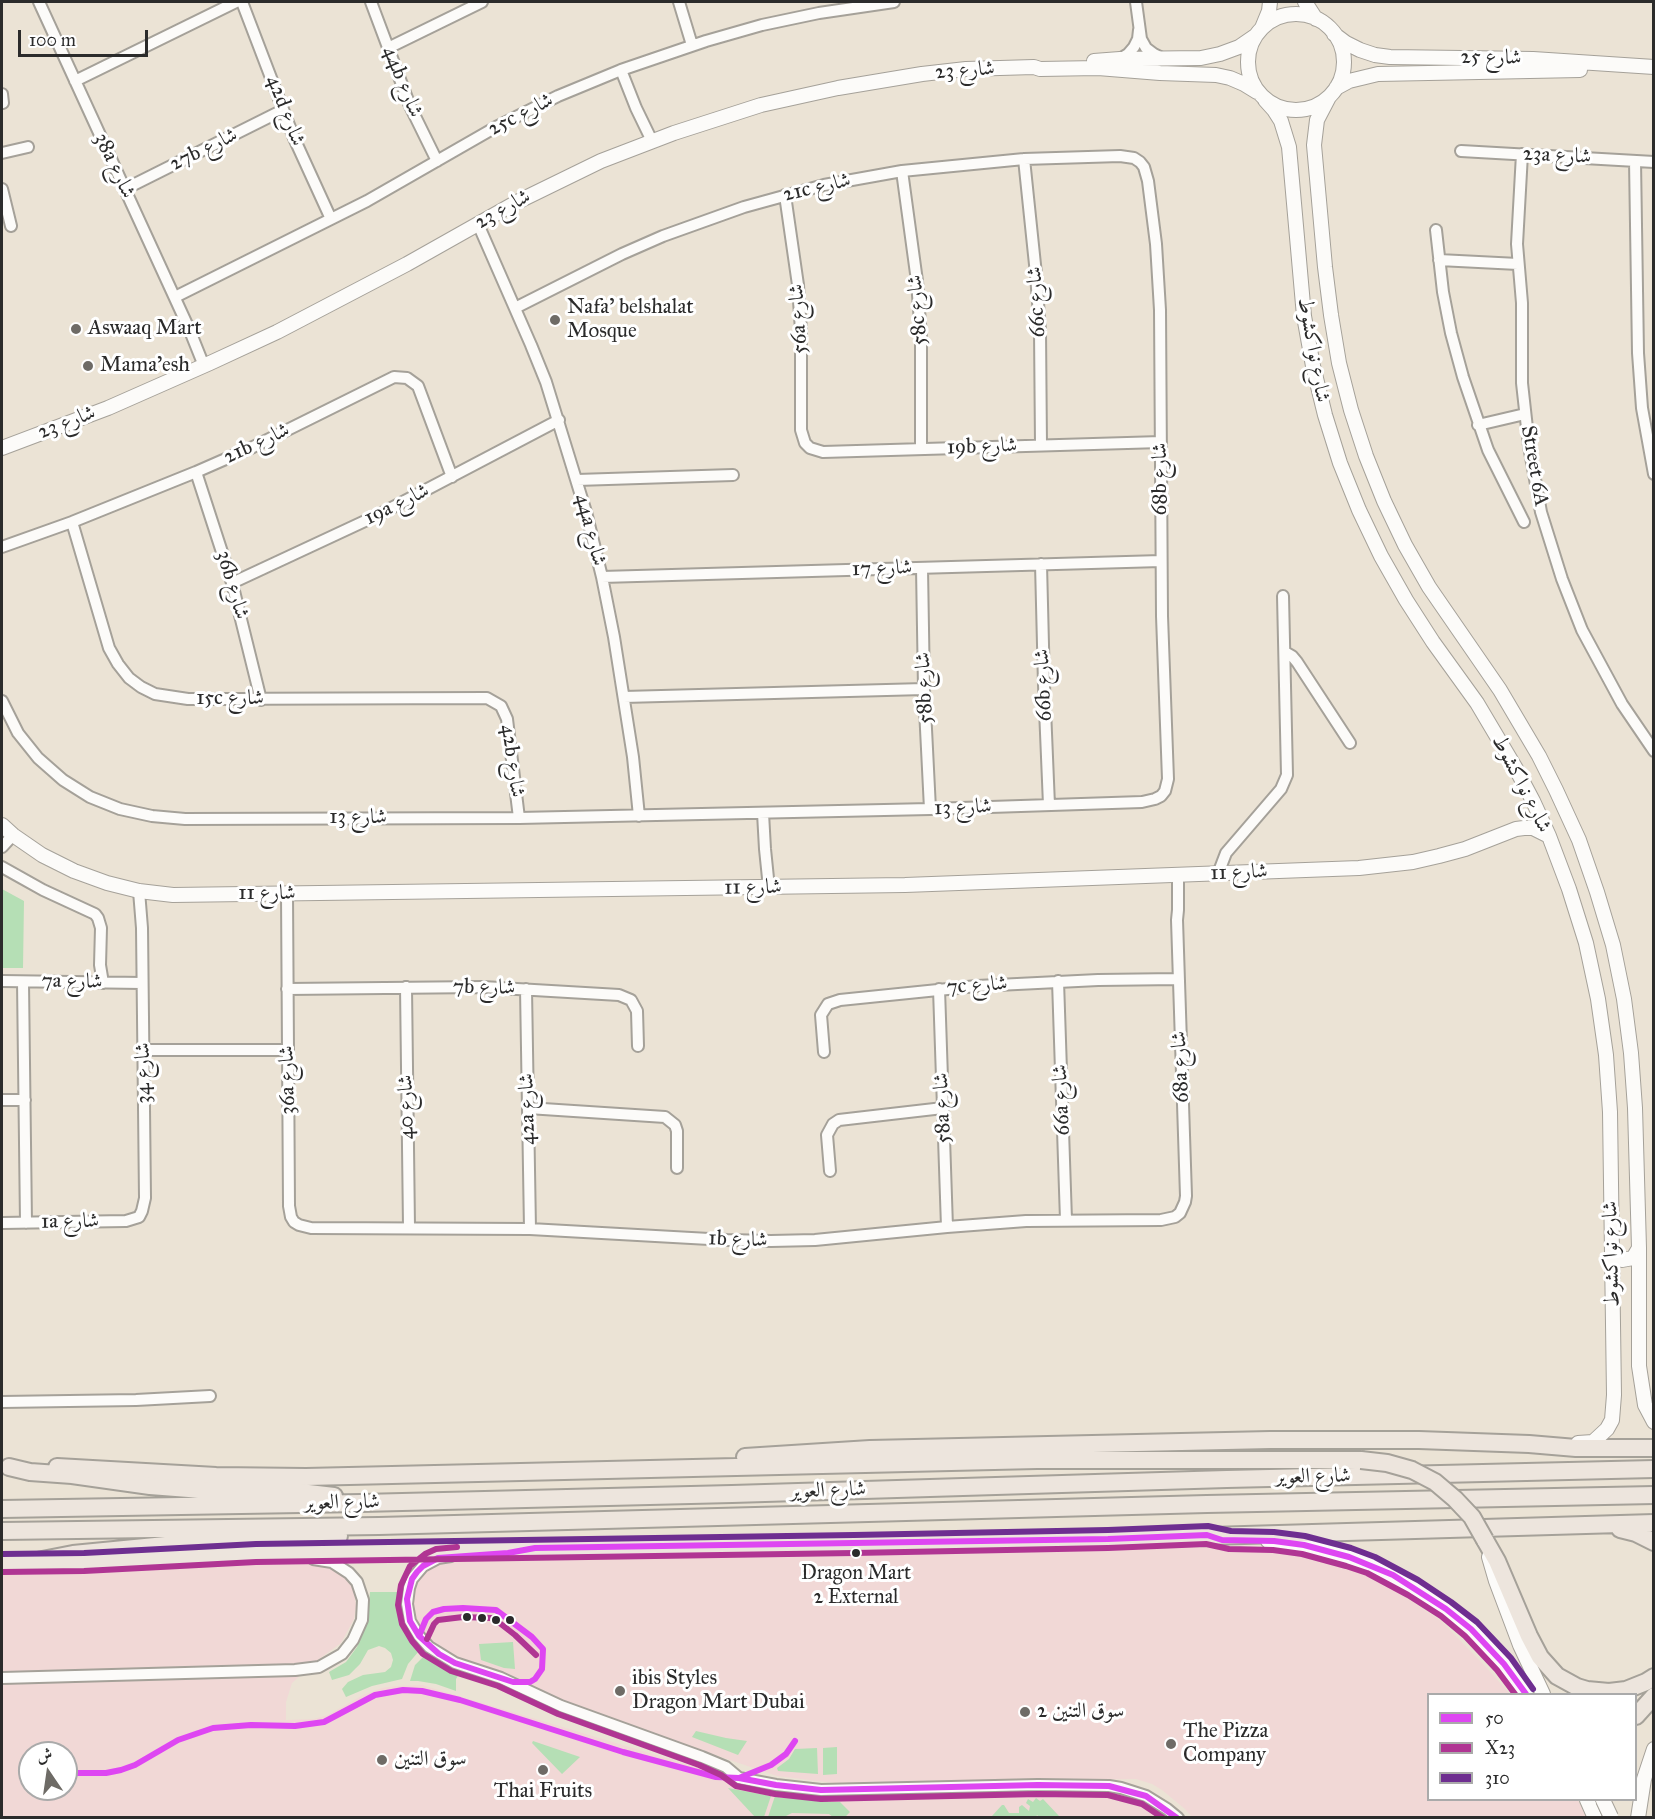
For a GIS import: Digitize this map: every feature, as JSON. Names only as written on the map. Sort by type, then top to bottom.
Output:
[{"type":"main road","points":[[604,1469],[658,1463],[870,1449],[1270,1440],[1419,1440],[1576,1448],[1653,1448]]},
{"type":"main road","points":[[5,1467],[92,1468],[264,1477],[411,1476],[604,1469],[1116,1459],[1387,1462],[1412,1470],[1435,1482],[1472,1517],[1497,1561],[1528,1636],[1548,1667],[1566,1682],[1587,1690],[1609,1692],[1626,1690],[1653,1677]]},
{"type":"main road","points":[[5,1467],[160,1487],[215,1491],[309,1492],[361,1503]]},
{"type":"main road","name":"شارع العوير","points":[[2,1509],[361,1503],[1653,1468]]},
{"type":"main road","name":"شارع العوير","points":[[2,1531],[379,1526],[1207,1504],[1653,1496]]},
{"type":"main road","points":[[2,1563],[84,1562],[256,1553],[1108,1539],[1653,1523]]},
{"type":"main road","points":[[1574,1525],[1636,1533],[1653,1542]]},
{"type":"main road","points":[[32,1562],[73,1554],[186,1543],[340,1536],[379,1526]]},
{"type":"main road","points":[[1637,1714],[1653,1696]]},
{"type":"main road","points":[[1604,1801],[1610,1817]]},
{"type":"street","name":"38a شارع","points":[[39,2],[207,365]]},
{"type":"street","points":[[75,81],[236,2]]},
{"type":"street","name":"42d شارع","points":[[243,2],[283,110],[331,219]]},
{"type":"street","name":"44b شارع","points":[[371,2],[410,106],[437,161]]},
{"type":"street","points":[[388,48],[482,2]]},
{"type":"street","points":[[679,2],[692,45]]},
{"type":"street","name":"25c شارع","points":[[175,297],[331,219],[558,96],[621,70],[692,45],[762,25],[894,2]]},
{"type":"street","points":[[1136,2],[1141,39],[1146,48],[1162,59]]},
{"type":"street","points":[[1259,32],[1282,16],[1305,15],[1326,25],[1340,44],[1343,55],[1344,66],[1341,78],[1333,92],[1320,104],[1298,110],[1286,110],[1275,106],[1261,96],[1251,81],[1248,58],[1250,47],[1259,32],[1270,2]]},
{"type":"street","points":[[1305,2],[1316,19]]},
{"type":"street","points":[[1120,59],[1134,47],[1139,30]]},
{"type":"street","name":"شارع 23","points":[[1034,67],[1040,64],[1120,59],[1201,58],[1239,47],[1259,32]]},
{"type":"street","name":"شارع 25","points":[[1334,34],[1360,50],[1390,57],[1533,59],[1653,67]]},
{"type":"street","name":"شارع 23","points":[[2,448],[108,408],[207,365],[339,301],[559,180],[648,142],[761,105],[838,88],[922,74],[955,70],[1034,67],[1040,69],[1098,68],[1160,74],[1216,75],[1244,84],[1261,96]]},
{"type":"street","points":[[621,70],[648,142]]},
{"type":"street","name":"شارع 25","points":[[1333,92],[1349,81],[1378,74],[1580,70],[1653,73]]},
{"type":"street","name":"شارع نواكشوط","points":[[1333,92],[1317,120],[1314,145],[1331,315],[1339,363],[1351,410],[1384,501],[1405,544],[1429,587],[1500,690],[1539,756],[1579,840],[1598,892],[1612,945],[1631,1053],[1639,1248],[1639,1366],[1645,1405],[1653,1422]]},
{"type":"street","name":"شارع نواكشوط","points":[[1261,96],[1281,121],[1289,147],[1304,316],[1317,383],[1340,463],[1376,547],[1406,600],[1477,703],[1533,801],[1569,889],[1598,999],[1606,1055],[1610,1112],[1615,1385],[1612,1420],[1601,1436],[1593,1442],[1529,1444]]},
{"type":"street","name":"27b شارع","points":[[125,189],[283,110]]},
{"type":"street","points":[[2,153],[28,147]]},
{"type":"street","name":"23a شارع","points":[[1461,151],[1653,162]]},
{"type":"street","name":"Street 6A","points":[[1522,154],[1517,234],[1522,303],[1521,368],[1530,457],[1541,512],[1571,605],[1607,680],[1653,751]]},
{"type":"street","name":"21c شارع","points":[[515,308],[663,236],[724,213],[785,195],[863,177],[902,171],[1024,159],[1120,156],[1134,158],[1140,162]]},
{"type":"street","name":"66c شارع","points":[[1024,159],[1039,322],[1041,445]]},
{"type":"street","points":[[1635,161],[1638,353],[1642,408],[1653,474]]},
{"type":"street","name":"68b شارع","points":[[1140,162],[1147,174],[1156,244],[1161,319],[1161,561],[1168,779],[1168,786],[1161,796]]},
{"type":"street","name":"58c شارع","points":[[902,171],[917,281],[921,348],[921,449]]},
{"type":"street","points":[[2,189],[11,226]]},
{"type":"street","name":"56a شارع","points":[[785,195],[798,285],[801,331],[801,430],[805,443]]},
{"type":"street","name":"44a شارع","points":[[475,226],[493,258],[546,382],[577,480],[602,577],[624,697],[639,816]]},
{"type":"street","points":[[1436,230],[1443,292],[1453,343],[1478,425],[1499,474],[1524,522]]},
{"type":"street","points":[[1439,260],[1518,264]]},
{"type":"street","name":"21b شارع","points":[[2,547],[72,522],[195,472],[290,429],[387,380],[400,377],[413,381],[421,392],[452,477]]},
{"type":"street","points":[[1478,425],[1525,414]]},
{"type":"street","name":"19a شارع","points":[[232,583],[359,524],[559,420]]},
{"type":"street","name":"19b شارع","points":[[805,443],[810,448],[823,452],[1161,442]]},
{"type":"street","name":"36b شارع","points":[[195,472],[232,583],[261,700]]},
{"type":"street","points":[[577,480],[733,475]]},
{"type":"street","name":"15c شارع","points":[[72,522],[109,648],[129,678],[141,687],[171,698],[261,700],[479,697],[487,698],[501,706]]},
{"type":"street","name":"شارع 17","points":[[602,577],[1161,561]]},
{"type":"street","name":"66b شارع","points":[[1041,564],[1050,805]]},
{"type":"street","name":"58b شارع","points":[[921,568],[930,808]]},
{"type":"street","points":[[1218,873],[1226,853],[1281,789],[1287,775],[1283,596]]},
{"type":"street","points":[[1285,652],[1297,662],[1350,743]]},
{"type":"street","points":[[624,697],[924,689]]},
{"type":"street","name":"شارع 13","points":[[2,701],[18,732],[38,758],[63,780],[90,797],[120,809],[152,816],[185,819],[639,816],[1142,802],[1161,796]]},
{"type":"street","name":"42b شارع","points":[[501,706],[508,726],[519,818]]},
{"type":"street","points":[[1516,829],[1527,817],[1533,801]]},
{"type":"street","points":[[764,813],[766,888]]},
{"type":"street","points":[[1516,829],[1533,828],[1549,836]]},
{"type":"street","name":"شارع 11","points":[[6,832],[42,855],[107,884],[143,892],[173,895],[915,885],[1359,868],[1413,862],[1465,849],[1516,829]]},
{"type":"street","points":[[2,847],[6,832]]},
{"type":"street","points":[[2,867],[42,890],[95,914],[101,928],[99,983]]},
{"type":"street","name":"68a شارع","points":[[1174,875],[1186,1196],[1180,1213]]},
{"type":"street","name":"شارع 34","points":[[138,1216],[142,1211],[145,1198],[143,892]]},
{"type":"street","name":"36a شارع","points":[[283,894],[287,989],[289,1206],[294,1222]]},
{"type":"street","name":"7c شارع","points":[[824,1052],[821,1015],[833,1001],[939,989],[1058,981],[1178,979]]},
{"type":"street","name":"7a شارع","points":[[2,981],[142,983]]},
{"type":"street","name":"66a شارع","points":[[1058,981],[1066,1220]]},
{"type":"street","points":[[23,982],[26,1223]]},
{"type":"street","name":"7b شارع","points":[[287,989],[406,987],[526,989],[625,996],[635,1005],[637,1011],[638,1046]]},
{"type":"street","name":"شارع 40","points":[[406,987],[409,1227]]},
{"type":"street","name":"42a شارع","points":[[526,989],[530,1228]]},
{"type":"street","name":"58a شارع","points":[[939,989],[947,1227]]},
{"type":"street","points":[[143,1050],[287,1050]]},
{"type":"street","points":[[2,1100],[25,1101]]},
{"type":"street","points":[[528,1108],[665,1117],[675,1125],[677,1131],[677,1168]]},
{"type":"street","points":[[830,1171],[827,1135],[833,1124],[839,1120],[943,1108]]},
{"type":"street","name":"1b شارع","points":[[294,1222],[311,1228],[530,1228],[771,1241],[853,1237],[947,1227],[1066,1220],[1161,1220],[1175,1217],[1180,1213]]},
{"type":"street","name":"1a شارع","points":[[2,1223],[119,1222],[138,1216]]},
{"type":"street","points":[[1612,1246],[1617,1257],[1622,1260],[1633,1258],[1639,1248]]},
{"type":"street","points":[[2,1402],[136,1400],[210,1396]]},
{"type":"street","points":[[1207,1535],[1230,1540],[1267,1540],[1304,1545],[1349,1557],[1393,1575],[1433,1600],[1465,1624],[1503,1664],[1525,1693]]},
{"type":"street","points":[[1485,1540],[1498,1588],[1542,1693]]},
{"type":"street","points":[[536,1548],[501,1554],[438,1558],[423,1566],[412,1579],[406,1599],[410,1621],[419,1636],[429,1647],[455,1663],[501,1677],[561,1706],[702,1756],[726,1767],[739,1778],[821,1790],[1038,1785],[1109,1786],[1146,1796],[1178,1818]]},
{"type":"street","points":[[2,1678],[311,1669],[327,1664],[342,1654],[353,1640],[363,1613],[362,1594],[354,1577],[338,1565],[325,1560],[256,1553]]},
{"type":"street","points":[[1638,1818],[1644,1779],[1653,1749]]},
{"type":"street","points":[[1587,1801],[1595,1818]]},
{"type":"shaded area","points":[[1187,1547],[1303,1552],[1348,1564],[1393,1589],[1441,1621],[1509,1693],[1427,1693],[1427,1801],[1578,1801],[1586,1817],[1192,1817],[1162,1790],[1136,1779],[834,1783],[777,1776],[441,1662],[424,1650],[410,1633],[404,1621],[400,1595],[405,1576],[410,1568],[421,1562]]},
{"type":"shaded area","points":[[327,1563],[343,1573],[354,1590],[356,1606],[354,1619],[341,1643],[292,1683],[286,1702],[286,1720],[314,1719],[328,1715],[363,1695],[382,1688],[422,1685],[773,1790],[814,1795],[1109,1792],[1143,1801],[1168,1817],[2,1817],[2,1574],[188,1566]]},
{"type":"green space","points":[[2,889],[24,901],[23,968],[2,968]]},
{"type":"green space","points":[[370,1592],[398,1592],[400,1621],[405,1634],[419,1651],[408,1664],[402,1679],[372,1686],[346,1697],[342,1689],[348,1682],[363,1675],[385,1672],[391,1667],[393,1660],[391,1653],[379,1646],[368,1650],[360,1664],[349,1675],[332,1680],[329,1672],[346,1662],[357,1647],[367,1623]]},
{"type":"green space","points":[[513,1642],[515,1669],[504,1668],[481,1660],[479,1644]]},
{"type":"green space","points":[[426,1654],[441,1664],[461,1671],[456,1679],[456,1691],[436,1684],[410,1681],[415,1665]]},
{"type":"green space","points":[[696,1731],[747,1741],[738,1755],[692,1737]]},
{"type":"green space","points":[[533,1741],[580,1757],[562,1774],[532,1743]]},
{"type":"green space","points":[[837,1747],[837,1774],[823,1775],[823,1748]]},
{"type":"green space","points":[[817,1748],[818,1774],[778,1771],[777,1768],[789,1759],[795,1749]]},
{"type":"green space","points":[[728,1788],[771,1796],[764,1817],[755,1817]]},
{"type":"green space","points":[[775,1796],[782,1798],[827,1797],[828,1802],[840,1802],[850,1812],[845,1817],[792,1813],[784,1817],[768,1817]]},
{"type":"green space","points":[[1036,1798],[1040,1801],[1043,1799],[1059,1816],[1058,1818],[1037,1815],[1036,1817],[992,1817],[1002,1805],[1009,1813],[1019,1813],[1019,1807],[1022,1805],[1029,1811],[1030,1806],[1026,1803],[1028,1799],[1033,1802]]},
{"type":"transit line","name":"310","points":[[2,1554],[84,1553],[256,1544],[854,1535],[1208,1526],[1231,1531],[1274,1532],[1305,1536],[1375,1557],[1418,1580],[1477,1622],[1511,1658],[1533,1689]]},
{"type":"transit line","name":"50","points":[[419,1636],[410,1621],[407,1599],[412,1579],[417,1572],[438,1558],[508,1553],[535,1548],[1108,1539],[1207,1535],[1222,1540],[1274,1541],[1304,1545],[1349,1557],[1393,1575],[1446,1609],[1471,1629],[1504,1664],[1525,1693]]},
{"type":"transit line","name":"X23","points":[[2,1572],[84,1571],[256,1562],[854,1553],[1206,1544],[1229,1549],[1273,1550],[1302,1554],[1367,1573],[1441,1616],[1465,1636],[1497,1670],[1514,1693]]},
{"type":"transit line","name":"X23","points":[[457,1547],[436,1549],[425,1554],[410,1566],[401,1585],[398,1605],[402,1624],[423,1654],[451,1671],[498,1686],[558,1714],[699,1765],[721,1775],[736,1786],[775,1794],[821,1799],[1038,1794],[1108,1795],[1142,1804],[1163,1818]]},
{"type":"transit line","name":"50","points":[[463,1608],[496,1610],[532,1637],[543,1649],[542,1669],[535,1679],[530,1682],[513,1682],[455,1663],[439,1654],[419,1636],[426,1619],[433,1612],[463,1608]]},
{"type":"transit line","name":"X23","points":[[427,1639],[438,1620],[463,1617],[491,1618],[515,1635],[536,1655]]},
{"type":"transit line","name":"50","points":[[78,1773],[106,1773],[121,1770],[135,1765],[178,1740],[213,1728],[251,1725],[295,1726],[324,1722],[375,1695],[403,1690],[422,1691],[460,1700],[623,1752],[716,1777],[739,1778],[821,1790],[1038,1785],[1109,1786],[1146,1796],[1177,1818]]},
{"type":"transit line","name":"50","points":[[739,1778],[771,1765],[786,1754],[795,1741]]},
{"type":"place","name":"Nafa' belshalat Mosque","points":[[555,320]]},
{"type":"place","name":"Aswaaq Mart","points":[[76,329]]},
{"type":"place","name":"Mama'esh","points":[[88,366]]},
{"type":"place","name":"Dragon Mart 2 External","points":[[856,1553]]},
{"type":"place","name":"ibis Styles Dragon Mart Dubai","points":[[620,1691]]},
{"type":"place","name":"سوق التنين 2","points":[[1025,1712]]},
{"type":"place","name":"The Pizza Company","points":[[1171,1744]]},
{"type":"place","name":"سوق التنين","points":[[382,1760]]},
{"type":"place","name":"Thai Fruits","points":[[543,1770]]}]
